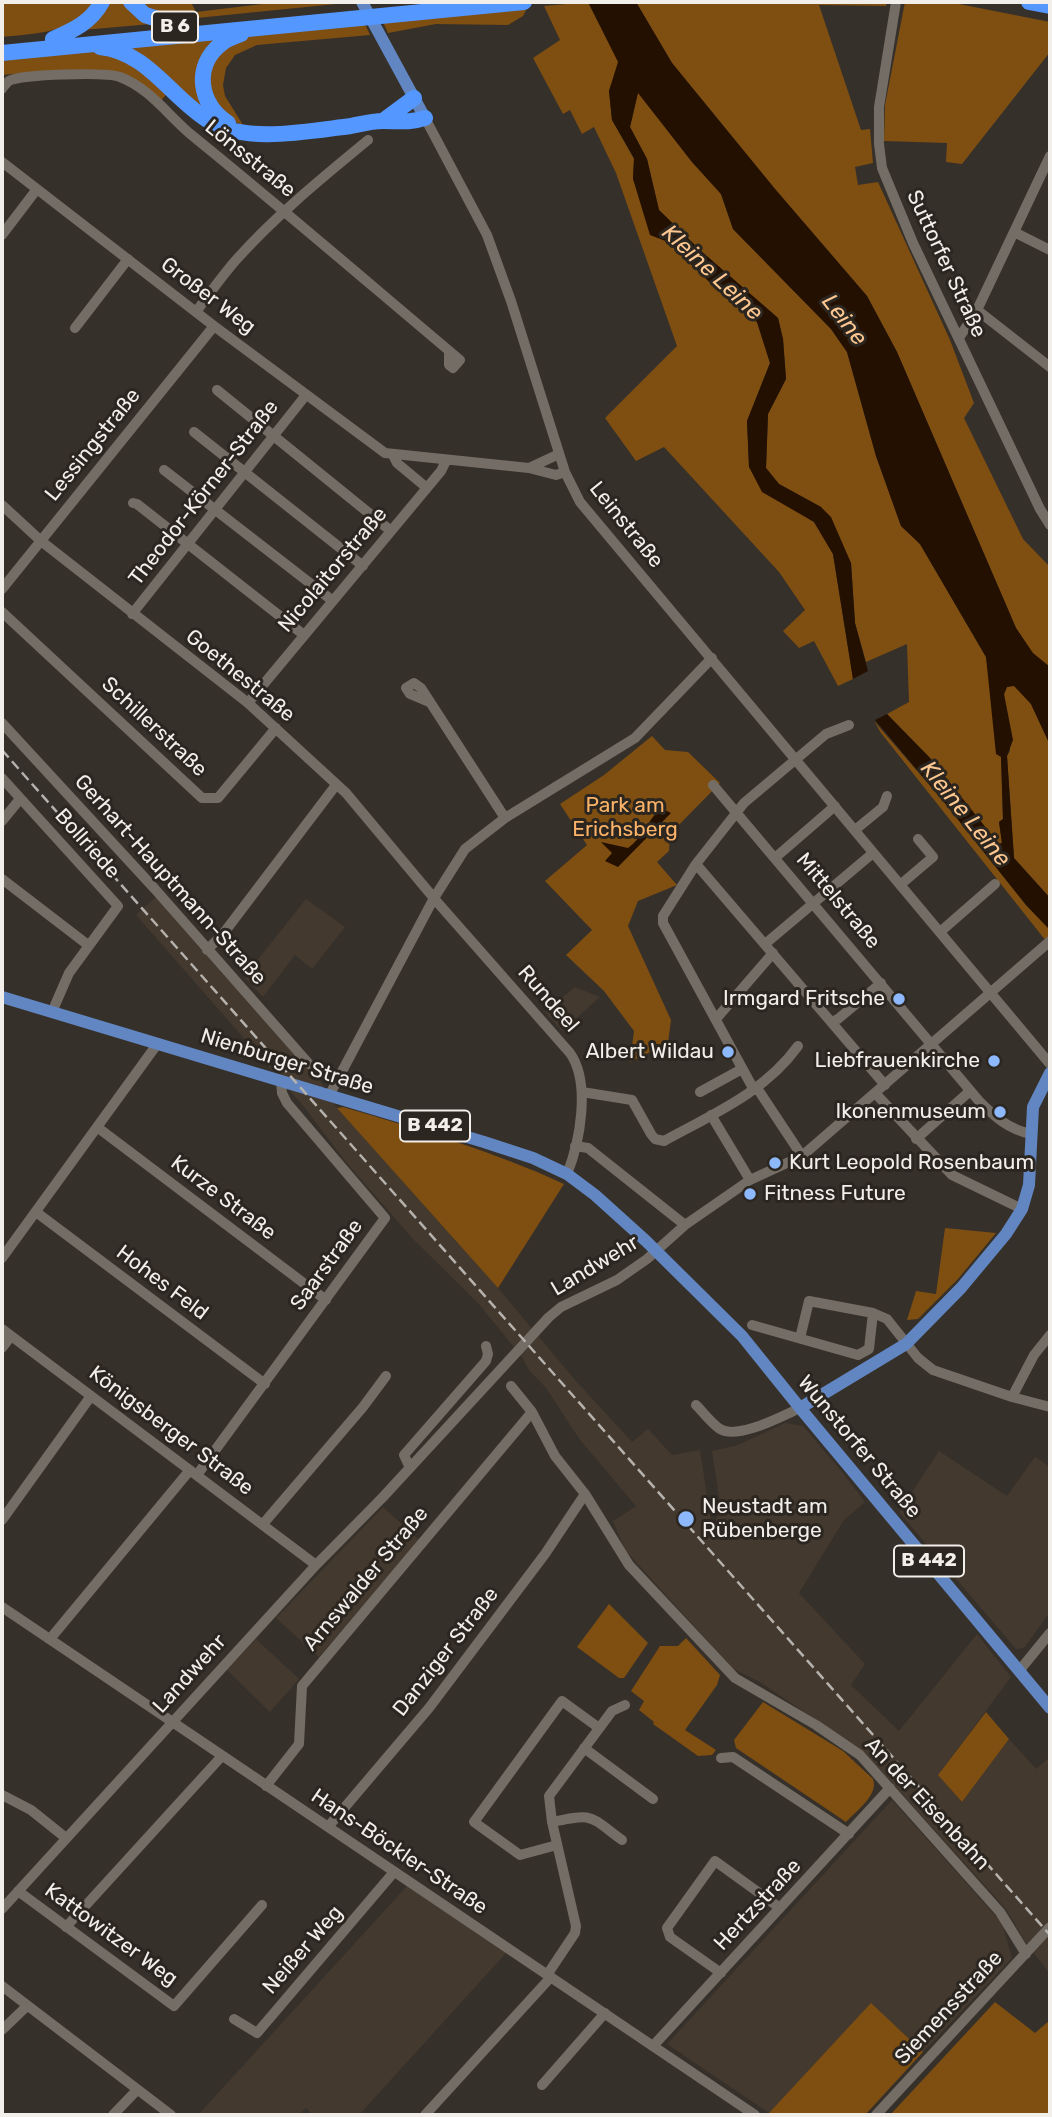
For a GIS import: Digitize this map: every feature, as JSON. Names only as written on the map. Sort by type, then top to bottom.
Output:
[{"type":"highway","points":[[53,39],[82,25],[102,2]]},
{"type":"highway","points":[[131,2],[145,15],[180,26]]},
{"type":"highway","name":"B 6","points":[[396,10],[431,2]]},
{"type":"highway","name":"B 6","points":[[2,44],[353,10],[524,2]]},
{"type":"highway","points":[[1029,2],[1050,6]]},
{"type":"highway","name":"B 6","points":[[2,52],[252,28],[353,10]]},
{"type":"highway","points":[[252,28],[223,42],[211,54],[202,80],[208,105],[218,117],[231,125],[256,133]]},
{"type":"highway","points":[[80,45],[110,48],[130,55],[152,70],[192,110],[230,130],[256,133],[383,121],[412,122],[425,118]]},
{"type":"highway","points":[[383,121],[414,98]]},
{"type":"main road","name":"Leinstraße","points":[[353,10],[425,118]]},
{"type":"main road","name":"Nienburger Straße","points":[[2,997],[508,1149],[567,1174],[618,1215],[656,1251]]},
{"type":"main road","points":[[800,1408],[906,1344],[997,1247],[1022,1209],[1029,1185],[1033,1107],[1050,1073]]},
{"type":"main road","name":"Wunstorfer Straße","points":[[656,1251],[754,1350],[1050,1708]]},
{"type":"street","name":"Suttorfer Straße","points":[[896,2],[879,107],[882,168],[913,243],[1050,525]]},
{"type":"street","name":"Lönsstraße","points":[[2,89],[8,81],[26,76],[80,75],[121,78],[146,92],[179,125],[449,351]]},
{"type":"street","name":"Leinstraße","points":[[425,118],[487,235],[573,491],[589,514],[1050,1064]]},
{"type":"street","points":[[197,312],[234,262],[284,211],[368,140]]},
{"type":"street","points":[[959,338],[976,310],[1050,156]]},
{"type":"street","name":"Großer Weg","points":[[2,162],[377,448],[393,455],[528,468],[556,475],[565,472]]},
{"type":"street","points":[[2,235],[37,188]]},
{"type":"street","points":[[1014,232],[1050,250]]},
{"type":"street","points":[[75,328],[128,259]]},
{"type":"street","points":[[976,310],[1050,367]]},
{"type":"street","name":"Lessingstraße","points":[[2,589],[214,326]]},
{"type":"street","points":[[217,390],[391,531]]},
{"type":"street","name":"Theodor-Körner-Straße","points":[[132,614],[306,395]]},
{"type":"street","points":[[194,432],[363,566]]},
{"type":"street","name":"Großer Weg","points":[[528,468],[559,454]]},
{"type":"street","name":"Großer Weg","points":[[393,455],[397,463],[427,488]]},
{"type":"street","name":"Nicolaitorstraße","points":[[248,703],[427,488],[446,461]]},
{"type":"street","points":[[164,470],[333,601]]},
{"type":"street","points":[[133,503],[138,503],[304,635]]},
{"type":"street","name":"Goethestraße","points":[[2,505],[41,541],[248,703],[276,728],[346,793],[434,898]]},
{"type":"street","name":"Schillerstraße","points":[[2,612],[202,798],[218,798],[276,728]]},
{"type":"street","points":[[330,1094],[434,898],[465,849],[505,818],[635,738],[712,658]]},
{"type":"street","points":[[429,702],[505,818]]},
{"type":"street","name":"Gerhart-Hauptmann-Straße","points":[[2,723],[154,888],[309,1064]]},
{"type":"street","points":[[802,1156],[742,1069],[662,920],[696,863],[744,803],[826,734],[849,725]]},
{"type":"street","name":"Bollriede","points":[[2,778],[118,906],[69,974],[52,1012]]},
{"type":"street","points":[[207,950],[223,934],[336,785]]},
{"type":"street","name":"Mittelstraße","points":[[713,785],[979,1101],[1000,1122],[1031,1134]]},
{"type":"street","points":[[855,830],[883,807],[887,796]]},
{"type":"street","points":[[2,821],[20,799]]},
{"type":"street","points":[[776,857],[835,806]]},
{"type":"street","points":[[900,885],[933,857],[918,839]]},
{"type":"street","points":[[716,1019],[769,949],[813,902],[873,853]]},
{"type":"street","points":[[696,863],[885,1085]]},
{"type":"street","points":[[2,879],[88,945]]},
{"type":"street","points":[[940,932],[995,884]]},
{"type":"street","name":"Rundeel","points":[[434,898],[570,1053],[580,1071],[582,1092],[575,1146],[567,1174]]},
{"type":"street","name":"Landwehr","points":[[2,1909],[316,1565],[555,1312],[579,1296],[617,1280],[685,1226],[750,1180],[802,1156],[1049,942]]},
{"type":"street","points":[[831,1022],[881,983]]},
{"type":"street","points":[[2,1258],[158,1043]]},
{"type":"street","points":[[582,1092],[632,1100],[651,1134],[655,1139],[664,1141],[756,1089],[787,1062],[798,1046]]},
{"type":"street","points":[[700,1092],[742,1069]]},
{"type":"street","name":"Saarstraße","points":[[50,1639],[193,1473],[265,1384],[385,1218],[287,1103],[282,1093],[281,1081]]},
{"type":"street","points":[[916,1139],[970,1091]]},
{"type":"street","points":[[875,1093],[952,1175],[1022,1209]]},
{"type":"street","points":[[711,1115],[750,1180]]},
{"type":"street","name":"Kurze Straße","points":[[97,1127],[326,1300]]},
{"type":"street","points":[[575,1146],[588,1147],[685,1226]]},
{"type":"street","name":"Hohes Feld","points":[[36,1212],[265,1384]]},
{"type":"street","points":[[800,1338],[809,1301],[873,1313],[887,1319],[918,1358],[933,1370],[1050,1407]]},
{"type":"street","points":[[752,1325],[858,1355],[869,1349],[873,1313]]},
{"type":"street","points":[[2,1348],[6,1332]]},
{"type":"street","name":"Königsberger Straße","points":[[6,1332],[316,1565]]},
{"type":"street","points":[[1012,1397],[1034,1354],[1050,1335]]},
{"type":"street","name":"Landwehr","points":[[410,1468],[404,1455],[486,1361],[486,1346]]},
{"type":"street","points":[[263,1524],[363,1407],[386,1376]]},
{"type":"street","name":"An der Eisenbahn","points":[[511,1386],[532,1412],[558,1460],[585,1494],[626,1562],[729,1673],[860,1755],[1000,1912],[1026,1954]]},
{"type":"street","points":[[2,1520],[91,1396]]},
{"type":"street","points":[[696,1405],[717,1427],[734,1432],[800,1408]]},
{"type":"street","name":"Arnswalder Straße","points":[[266,1786],[299,1745],[302,1686],[532,1412]]},
{"type":"street","name":"Danziger Straße","points":[[328,1827],[429,1708],[545,1554],[585,1494]]},
{"type":"street","name":"Hans-Böckler-Straße","points":[[2,1607],[755,2115]]},
{"type":"street","points":[[1019,1671],[1050,1633]]},
{"type":"street","points":[[557,1845],[520,1855],[474,1822],[562,1701],[599,1728]]},
{"type":"street","points":[[425,2115],[549,1976],[575,1933],[576,1926],[552,1822],[549,1796],[612,1711],[625,1705]]},
{"type":"street","points":[[584,1748],[653,1799]]},
{"type":"street","points":[[66,1927],[222,1756]]},
{"type":"street","points":[[721,1758],[733,1757],[849,1834]]},
{"type":"street","name":"Hertzstraße","points":[[653,2046],[890,1788]]},
{"type":"street","points":[[2,1795],[31,1810],[66,1839]]},
{"type":"street","points":[[552,1822],[590,1816],[622,1840]]},
{"type":"street","points":[[721,1973],[670,1937],[667,1928],[715,1861],[780,1908]]},
{"type":"street","name":"Neißer Weg","points":[[234,2019],[257,2033],[394,1872]]},
{"type":"street","name":"Kattowitzer Weg","points":[[18,1891],[174,2006],[262,1905]]},
{"type":"street","name":"Siemensstraße","points":[[876,2115],[1050,1927]]},
{"type":"street","points":[[2,1986],[171,2115]]},
{"type":"street","points":[[2,2030],[27,2006]]},
{"type":"street","points":[[542,2085],[605,2013]]},
{"type":"street","points":[[113,2115],[137,2090]]},
{"type":"shaded area","points":[[157,896],[319,1079],[337,1108],[632,1442],[648,1429],[672,1455],[700,1450],[712,1528],[721,1510],[712,1451],[738,1445],[785,1423],[803,1426],[865,1502],[844,1520],[799,1593],[865,1664],[851,1685],[899,1731],[977,1634],[1011,1677],[938,1775],[962,1802],[1009,1739],[1036,1769],[1050,1757],[1050,1974],[1025,1942],[1006,1909],[865,1753],[760,1682],[732,1668],[625,1550],[613,1521],[636,1506],[580,1440],[546,1388],[478,1303],[412,1238],[345,1161],[305,1108],[136,915]]},
{"type":"shaded area","points":[[306,899],[345,927],[312,969],[295,955],[263,997],[244,977]]},
{"type":"shaded area","points":[[575,987],[600,997],[562,1031],[545,1012]]},
{"type":"shaded area","points":[[939,1451],[1007,1496],[1035,1457],[1050,1467],[1050,1612],[1024,1648],[1016,1649],[899,1512]]},
{"type":"shaded area","points":[[383,1507],[419,1540],[319,1657],[276,1618]]},
{"type":"shaded area","points":[[256,1639],[299,1679],[270,1712],[227,1670]]},
{"type":"shaded area","points":[[892,1800],[1002,1923],[1012,1958],[923,2052],[871,2004],[769,2113],[667,2044]]},
{"type":"shaded area","points":[[407,1886],[507,1952],[359,2115],[313,2115],[306,2108],[298,2115],[198,2115]]},
{"type":"green space","points":[[2,2],[96,2],[86,13],[64,26],[41,33],[2,37]]},
{"type":"green space","points":[[106,2],[126,2],[151,24],[83,30]]},
{"type":"green space","points":[[136,2],[191,2],[196,12],[279,2],[356,2],[177,20],[163,18]]},
{"type":"green space","points":[[588,2],[619,62],[609,91],[612,120],[634,159],[633,179],[668,242],[726,298],[757,322],[770,363],[747,421],[749,467],[792,508],[814,522],[833,554],[853,679],[838,686],[814,641],[799,648],[783,631],[805,610],[779,572],[664,447],[636,461],[605,418],[677,346],[616,173],[594,127],[582,134],[570,110],[563,114],[533,58],[560,40],[544,6]]},
{"type":"green space","points":[[636,2],[887,2],[886,6],[819,5],[861,130],[870,129],[873,163],[855,167],[858,185],[878,182],[950,340],[974,403],[964,418],[1023,539],[1050,567],[1050,667],[1033,654],[1016,628],[897,352],[867,296],[672,63]]},
{"type":"green space","points":[[905,2],[949,2],[1050,22],[1050,52],[962,164],[946,162],[947,143],[884,141],[885,105]]},
{"type":"green space","points":[[527,8],[523,16],[508,25],[436,24],[388,33],[382,20]]},
{"type":"green space","points":[[365,24],[370,35],[257,45],[235,55],[226,68],[223,85],[225,96],[243,125],[230,120],[208,92],[212,59],[243,35]]},
{"type":"green space","points":[[225,35],[213,44],[208,111],[125,48]]},
{"type":"green space","points":[[92,50],[120,56],[168,92],[161,101],[122,74],[2,75],[2,58]]},
{"type":"green space","points":[[638,92],[692,162],[721,194],[733,229],[831,329],[847,352],[876,456],[901,526],[920,544],[986,657],[1001,756],[1003,819],[999,822],[1002,842],[999,845],[930,758],[887,714],[909,702],[907,644],[866,662],[855,623],[851,563],[821,507],[779,484],[766,468],[768,414],[786,379],[783,339],[778,318],[701,251],[659,210],[647,159],[630,127]]},
{"type":"green space","points":[[1014,685],[1031,704],[1050,745],[1050,898],[1014,858],[1007,756],[1010,751],[1004,694],[1007,687]]},
{"type":"green space","points":[[874,721],[944,802],[1026,905],[1050,930],[1050,946],[881,733]]},
{"type":"green space","name":"Park am Erichsberg","points":[[652,736],[665,750],[688,752],[720,783],[670,834],[669,851],[657,862],[677,885],[638,901],[628,926],[671,1020],[668,1043],[630,1062],[634,1031],[604,991],[566,955],[592,930],[545,881],[587,845],[560,804],[604,775]]},
{"type":"green space","points":[[343,1107],[483,1151],[564,1184],[498,1288],[337,1108]]},
{"type":"green space","points":[[945,1228],[996,1233],[958,1279],[918,1319],[907,1320],[916,1291],[936,1294]]},
{"type":"green space","points":[[609,1604],[648,1643],[624,1678],[619,1678],[577,1647]]},
{"type":"green space","points":[[686,1638],[720,1675],[717,1685],[685,1730],[716,1750],[712,1755],[698,1756],[653,1724],[654,1722],[639,1710],[644,1701],[631,1691],[660,1646],[678,1646]]},
{"type":"green space","points":[[763,1702],[843,1751],[873,1779],[870,1797],[846,1822],[736,1748],[734,1740]]},
{"type":"green space","points":[[986,1712],[1009,1739],[962,1802],[938,1775]]},
{"type":"green space","points":[[995,2002],[1035,2033],[1050,2020],[1050,2115],[890,2115]]},
{"type":"green space","points":[[871,2003],[923,2052],[865,2115],[769,2113]]},
{"type":"water","points":[[588,2],[636,2],[672,63],[867,296],[897,352],[1016,628],[1033,653],[1050,667],[1050,745],[1031,704],[1014,686],[1007,687],[1004,694],[1013,740],[1007,756],[1014,858],[1050,898],[1050,930],[1026,905],[875,720],[887,714],[930,758],[999,844],[1002,843],[999,822],[1003,819],[1001,757],[996,754],[986,657],[920,544],[901,526],[876,456],[847,352],[831,329],[733,229],[721,194],[638,93],[630,127],[647,159],[659,210],[701,251],[778,318],[783,339],[786,379],[768,414],[766,468],[779,484],[821,507],[831,517],[851,563],[855,623],[868,671],[853,679],[833,554],[814,522],[762,492],[749,467],[747,421],[770,363],[757,322],[726,298],[668,242],[650,235],[633,179],[634,158],[612,120],[609,91],[618,62]]},
{"type":"water","points":[[661,808],[671,813],[618,867],[605,861],[612,853],[601,842],[628,848]]},
{"type":"railway","points":[[2,750],[1050,1935]]},
{"type":"place","name":"Irmgard Fritsche","points":[[899,999]]},
{"type":"place","name":"Albert Wildau","points":[[728,1052]]},
{"type":"place","name":"Liebfrauenkirche","points":[[994,1061]]},
{"type":"place","name":"Ikonenmuseum","points":[[1000,1112]]},
{"type":"place","name":"Kurt Leopold Rosenbaum","points":[[775,1163]]},
{"type":"place","name":"Fitness Future","points":[[750,1194]]},
{"type":"place","name":"Neustadt am Rübenberge","points":[[686,1519]]},
{"type":"water label","name":"Kleine Leine","points":[[712,273]]},
{"type":"water label","name":"Leine","points":[[844,320]]},
{"type":"water label","name":"Kleine Leine","points":[[965,814]]}]
